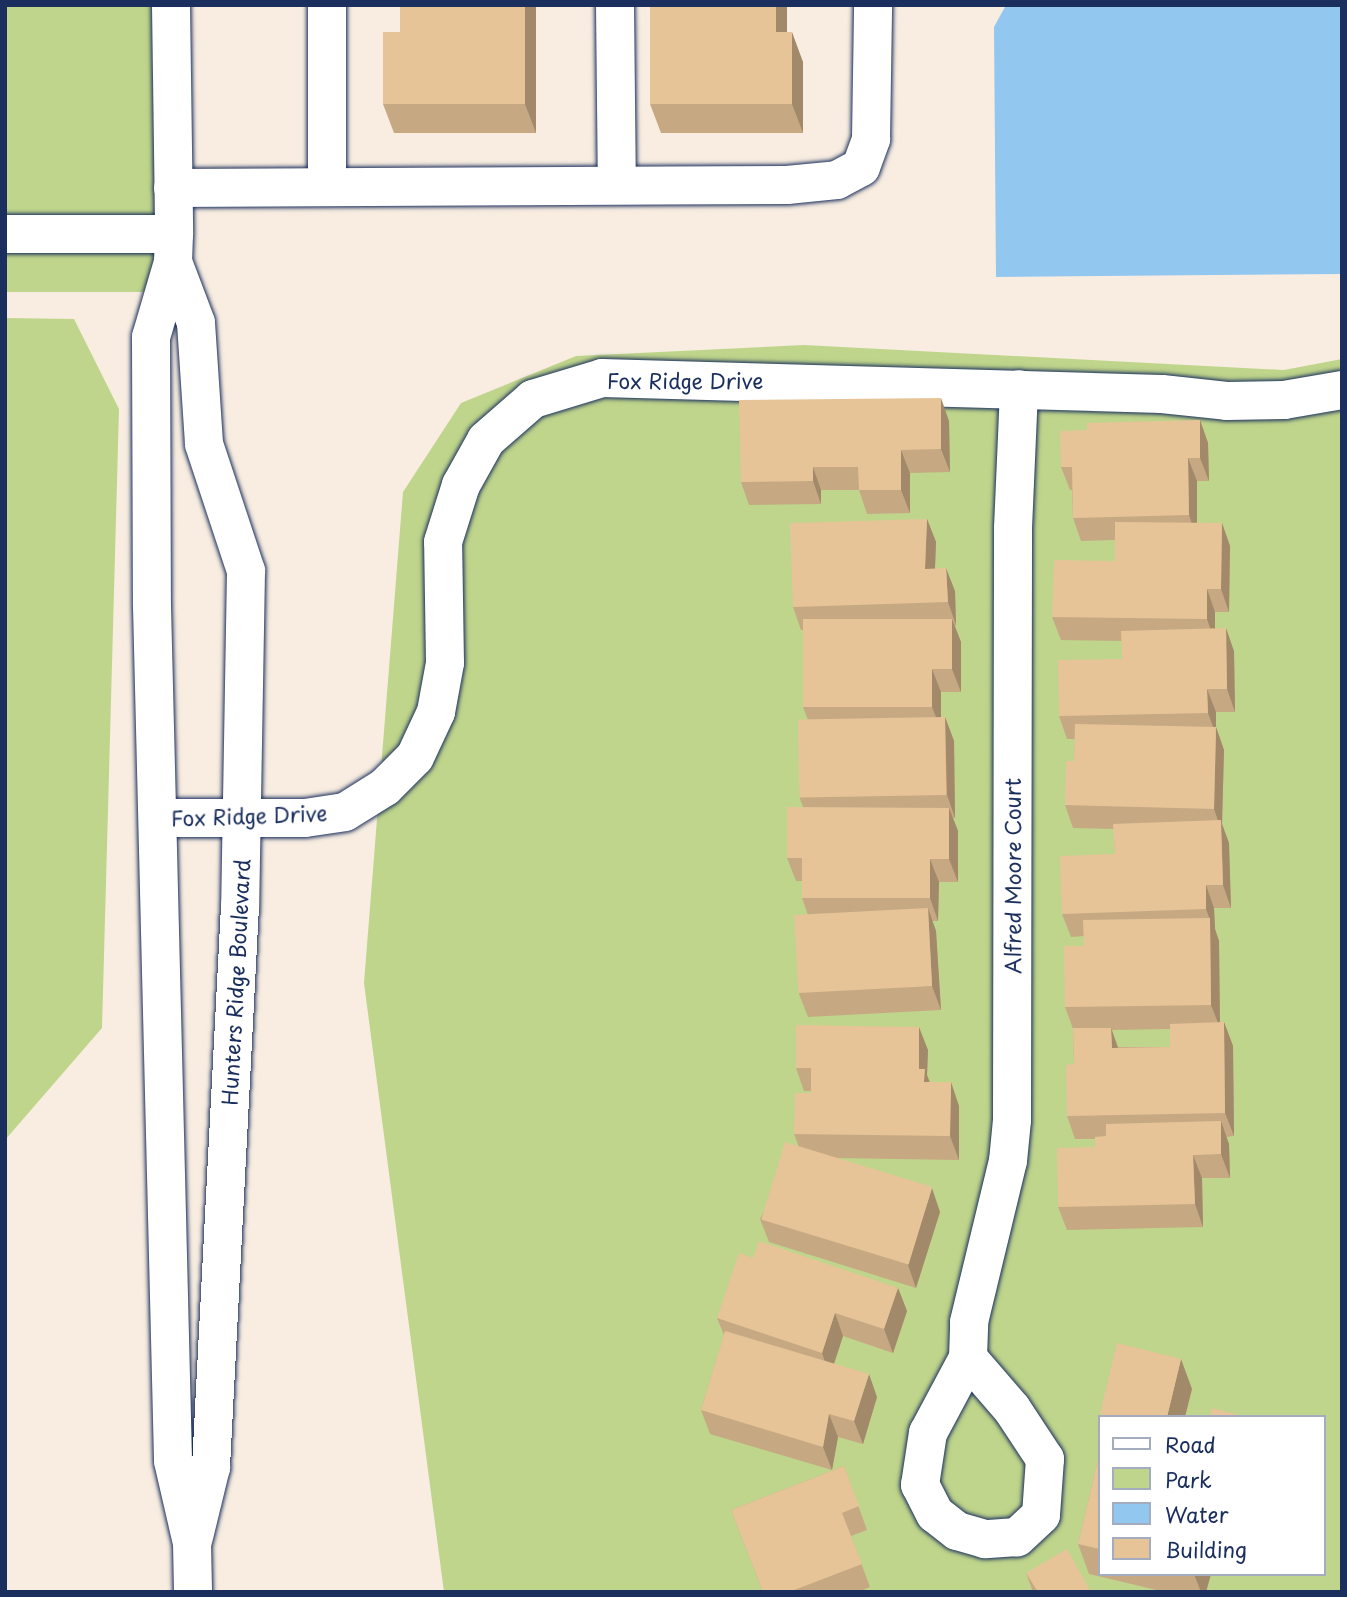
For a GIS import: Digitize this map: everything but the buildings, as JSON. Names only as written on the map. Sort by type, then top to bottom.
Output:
[{"type":"street","name":"Hunters Ridge Boulevard","points":[[171,5],[173,248],[151,337],[158,818],[173,1461],[192,1543],[193,1592]]},
{"type":"street","points":[[327,5],[327,187]]},
{"type":"street","points":[[615,5],[617,185]]},
{"type":"street","points":[[173,188],[787,185],[836,180],[862,167],[871,139],[873,5]]},
{"type":"street","points":[[5,234],[173,248]]},
{"type":"street","name":"Hunters Ridge Boulevard","points":[[173,248],[196,323],[204,444],[246,571],[242,817],[211,1467],[192,1543]]},
{"type":"street","name":"Fox Ridge Drive","points":[[158,818],[305,818],[345,812],[385,787],[415,757],[436,712],[445,663],[443,542],[461,485],[486,440],[533,399],[602,378],[1018,389],[1227,401],[1284,400],[1342,390]]},
{"type":"street","name":"Alfred Moore Court","points":[[968,1358],[969,1322],[1008,1161],[1012,1120],[1013,528],[1018,389]]},
{"type":"green space","points":[[5,5],[154,5],[154,292],[5,292]]},
{"type":"green space","points":[[5,318],[74,319],[119,409],[102,1028],[5,1140]]},
{"type":"green space","points":[[804,345],[1284,370],[1342,359],[1342,1592],[444,1592],[364,983],[403,492],[461,403],[576,356]]},
{"type":"water","points":[[1006,5],[1342,5],[1342,274],[996,277],[994,27]]}]
